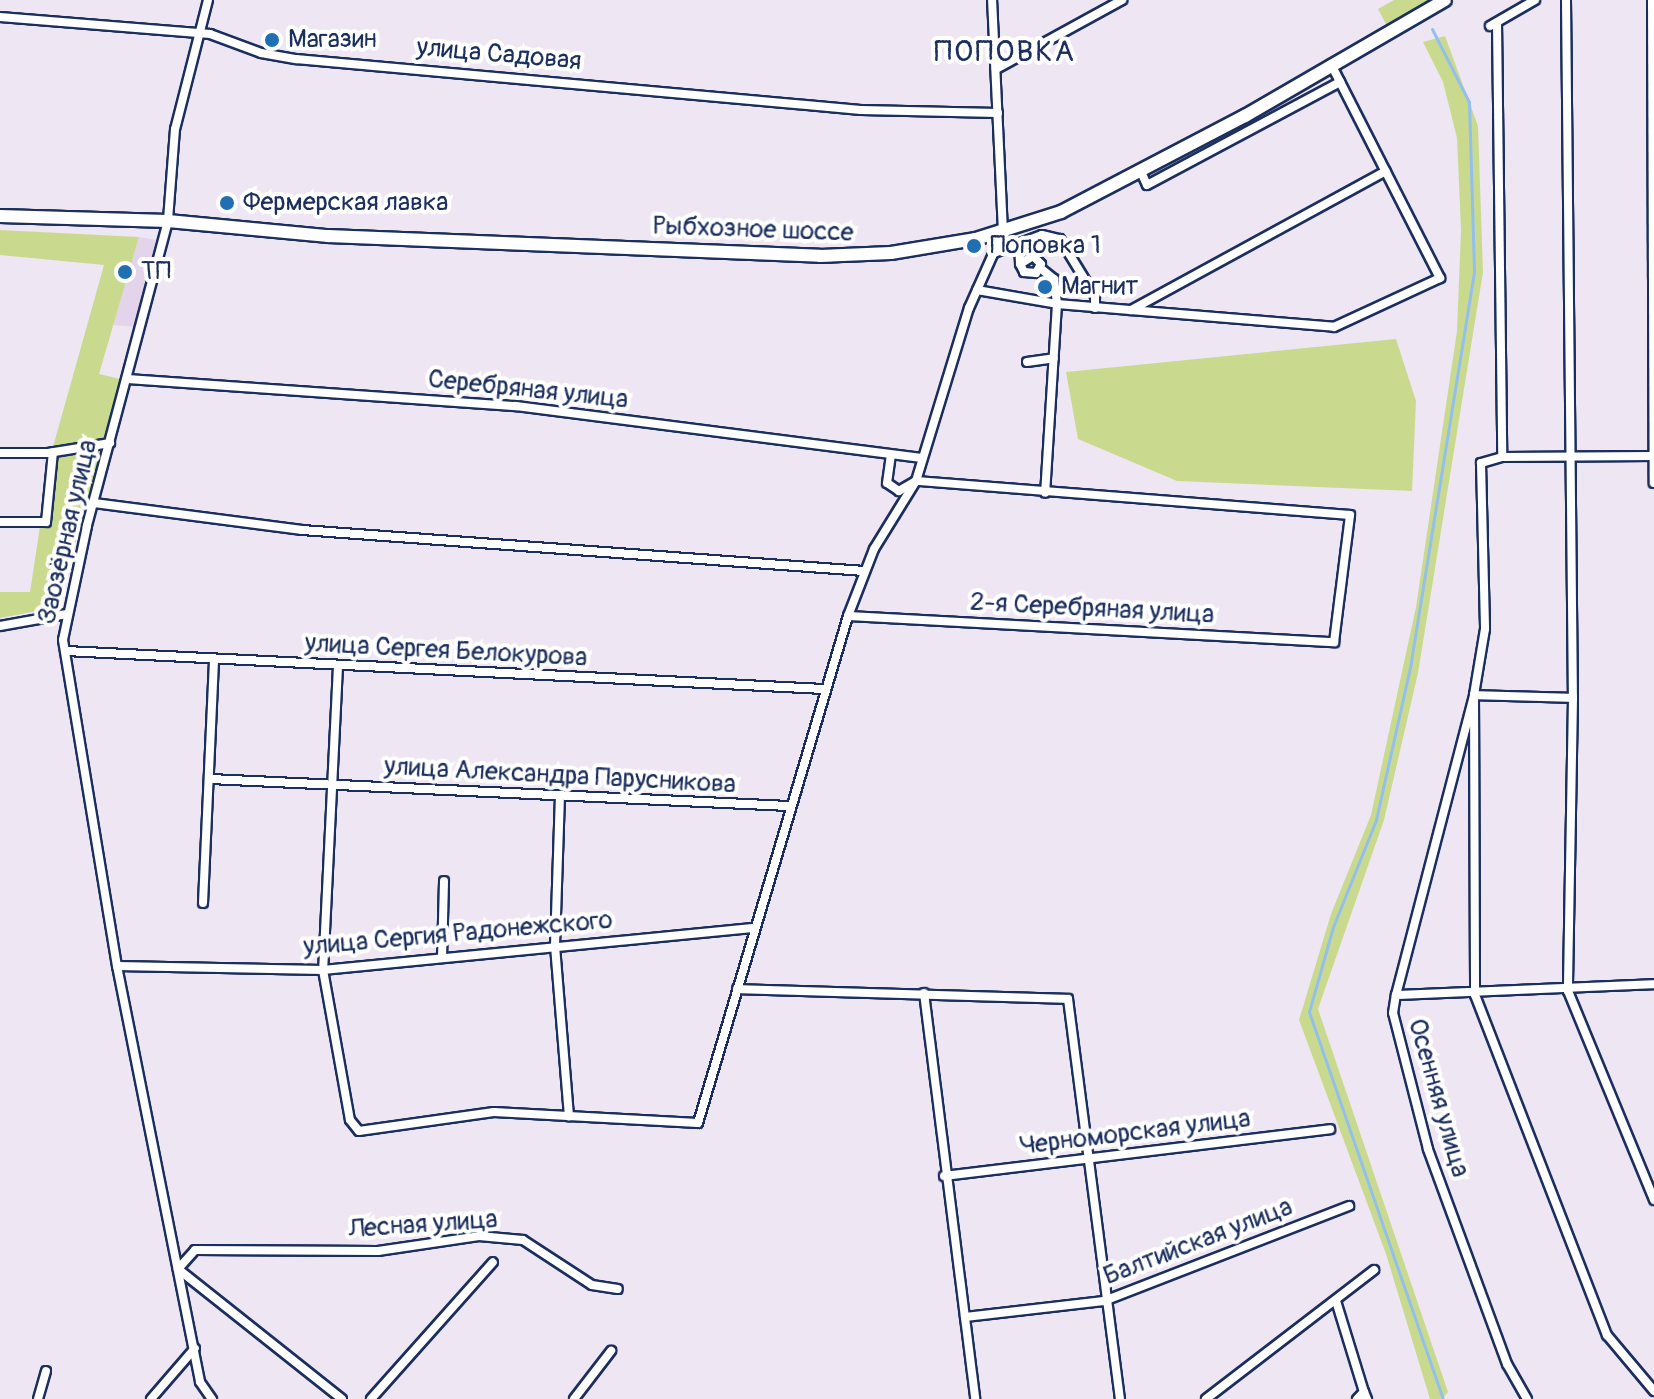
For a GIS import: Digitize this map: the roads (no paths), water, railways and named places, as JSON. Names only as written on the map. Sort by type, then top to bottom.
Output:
[{"type":"street","name":"Заозёрная улица","points":[[208,0],[203,30],[197,34],[175,129],[168,221],[67,614],[66,651],[117,966],[200,1382],[212,1399]]},
{"type":"street","points":[[338,666],[323,970],[350,1120],[359,1131],[494,1112],[698,1123],[789,806],[848,616],[865,571],[916,481],[977,290],[1003,232],[992,0]]},
{"type":"street","points":[[996,69],[1122,0]]},
{"type":"street","name":"Рыбхозное шоссе","points":[[0,216],[168,221],[328,236],[835,257],[891,253],[1003,232],[1061,212],[1141,172],[1445,0]]},
{"type":"street","points":[[1502,457],[1493,24],[1535,0]]},
{"type":"street","points":[[1566,0],[1567,457],[1573,698],[1568,991],[1654,1200]]},
{"type":"street","points":[[1652,0],[1654,483]]},
{"type":"street","name":"улица Садовая","points":[[0,17],[197,34],[296,59],[861,110],[998,113]]},
{"type":"street","points":[[977,290],[1095,308],[1334,327],[1440,278],[1331,64]]},
{"type":"street","points":[[1141,172],[1147,185],[1340,82]]},
{"type":"street","points":[[1131,310],[1386,171]]},
{"type":"street","points":[[994,253],[1042,235],[1060,239],[1095,296],[1095,308]]},
{"type":"street","points":[[1019,244],[1020,264],[1028,274],[1040,268]]},
{"type":"street","points":[[891,455],[886,476],[891,487],[904,490],[916,481],[1045,493],[1057,304],[1054,279],[1040,268],[1033,256],[1020,264]]},
{"type":"street","points":[[1027,362],[1054,358]]},
{"type":"street","name":"Серебряная улица","points":[[128,379],[516,406],[922,458]]},
{"type":"street","points":[[0,453],[53,452],[110,443]]},
{"type":"street","points":[[0,522],[46,522],[53,452]]},
{"type":"street","points":[[1396,995],[1474,695],[1485,629],[1481,463],[1502,457],[1654,456]]},
{"type":"street","name":"2-я Серебряная улица","points":[[848,616],[1334,642],[1350,515],[1045,493]]},
{"type":"street","points":[[94,503],[302,530],[865,571]]},
{"type":"street","points":[[0,626],[67,614]]},
{"type":"street","name":"улица Сергея Белокурова","points":[[66,651],[214,661],[825,689]]},
{"type":"street","points":[[203,903],[214,661]]},
{"type":"street","points":[[1474,695],[1573,698]]},
{"type":"street","points":[[1474,695],[1475,995],[1607,1335],[1654,1391]]},
{"type":"street","points":[[210,779],[331,785]]},
{"type":"street","name":"улица Александра Парусникова","points":[[331,785],[789,806]]},
{"type":"street","points":[[560,795],[555,946],[569,1116]]},
{"type":"street","points":[[442,958],[444,881]]},
{"type":"street","name":"улица Сергия Радонежского","points":[[117,966],[323,970],[755,928]]},
{"type":"street","name":"Осенняя улица","points":[[1527,1399],[1507,1364],[1428,1149],[1397,1033],[1396,995],[1475,995],[1654,984]]},
{"type":"street","points":[[737,989],[1068,999],[1104,1301],[1120,1399]]},
{"type":"street","points":[[924,993],[944,1176],[975,1399]]},
{"type":"street","name":"Черноморская улица","points":[[944,1176],[1330,1129]]},
{"type":"street","name":"Балтийская улица","points":[[965,1317],[1104,1301],[1349,1206]]},
{"type":"street","name":"Лесная улица","points":[[178,1269],[195,1250],[378,1251],[479,1236],[523,1240],[592,1285],[618,1289]]},
{"type":"street","points":[[371,1399],[493,1262]]},
{"type":"street","points":[[178,1269],[342,1399]]},
{"type":"street","points":[[1206,1399],[1374,1270]]},
{"type":"street","points":[[1336,1301],[1363,1397]]},
{"type":"street","points":[[151,1399],[195,1348]]},
{"type":"street","points":[[574,1399],[611,1351]]},
{"type":"street","points":[[38,1399],[46,1371]]},
{"type":"waterway","points":[[1432,29],[1469,102],[1474,272],[1411,663],[1376,820],[1333,927],[1309,1012],[1443,1399]]},
{"type":"place","name":"Магазин","points":[[272,40]]},
{"type":"place","name":"Фермерская лавка","points":[[227,203]]},
{"type":"place","name":"Поповка 1","points":[[974,246]]},
{"type":"place","name":"ТП","points":[[125,272]]},
{"type":"place","name":"Магнит","points":[[1045,287]]},
{"type":"district","name":"ПОПОВКА","points":[[1005,52]]}]
